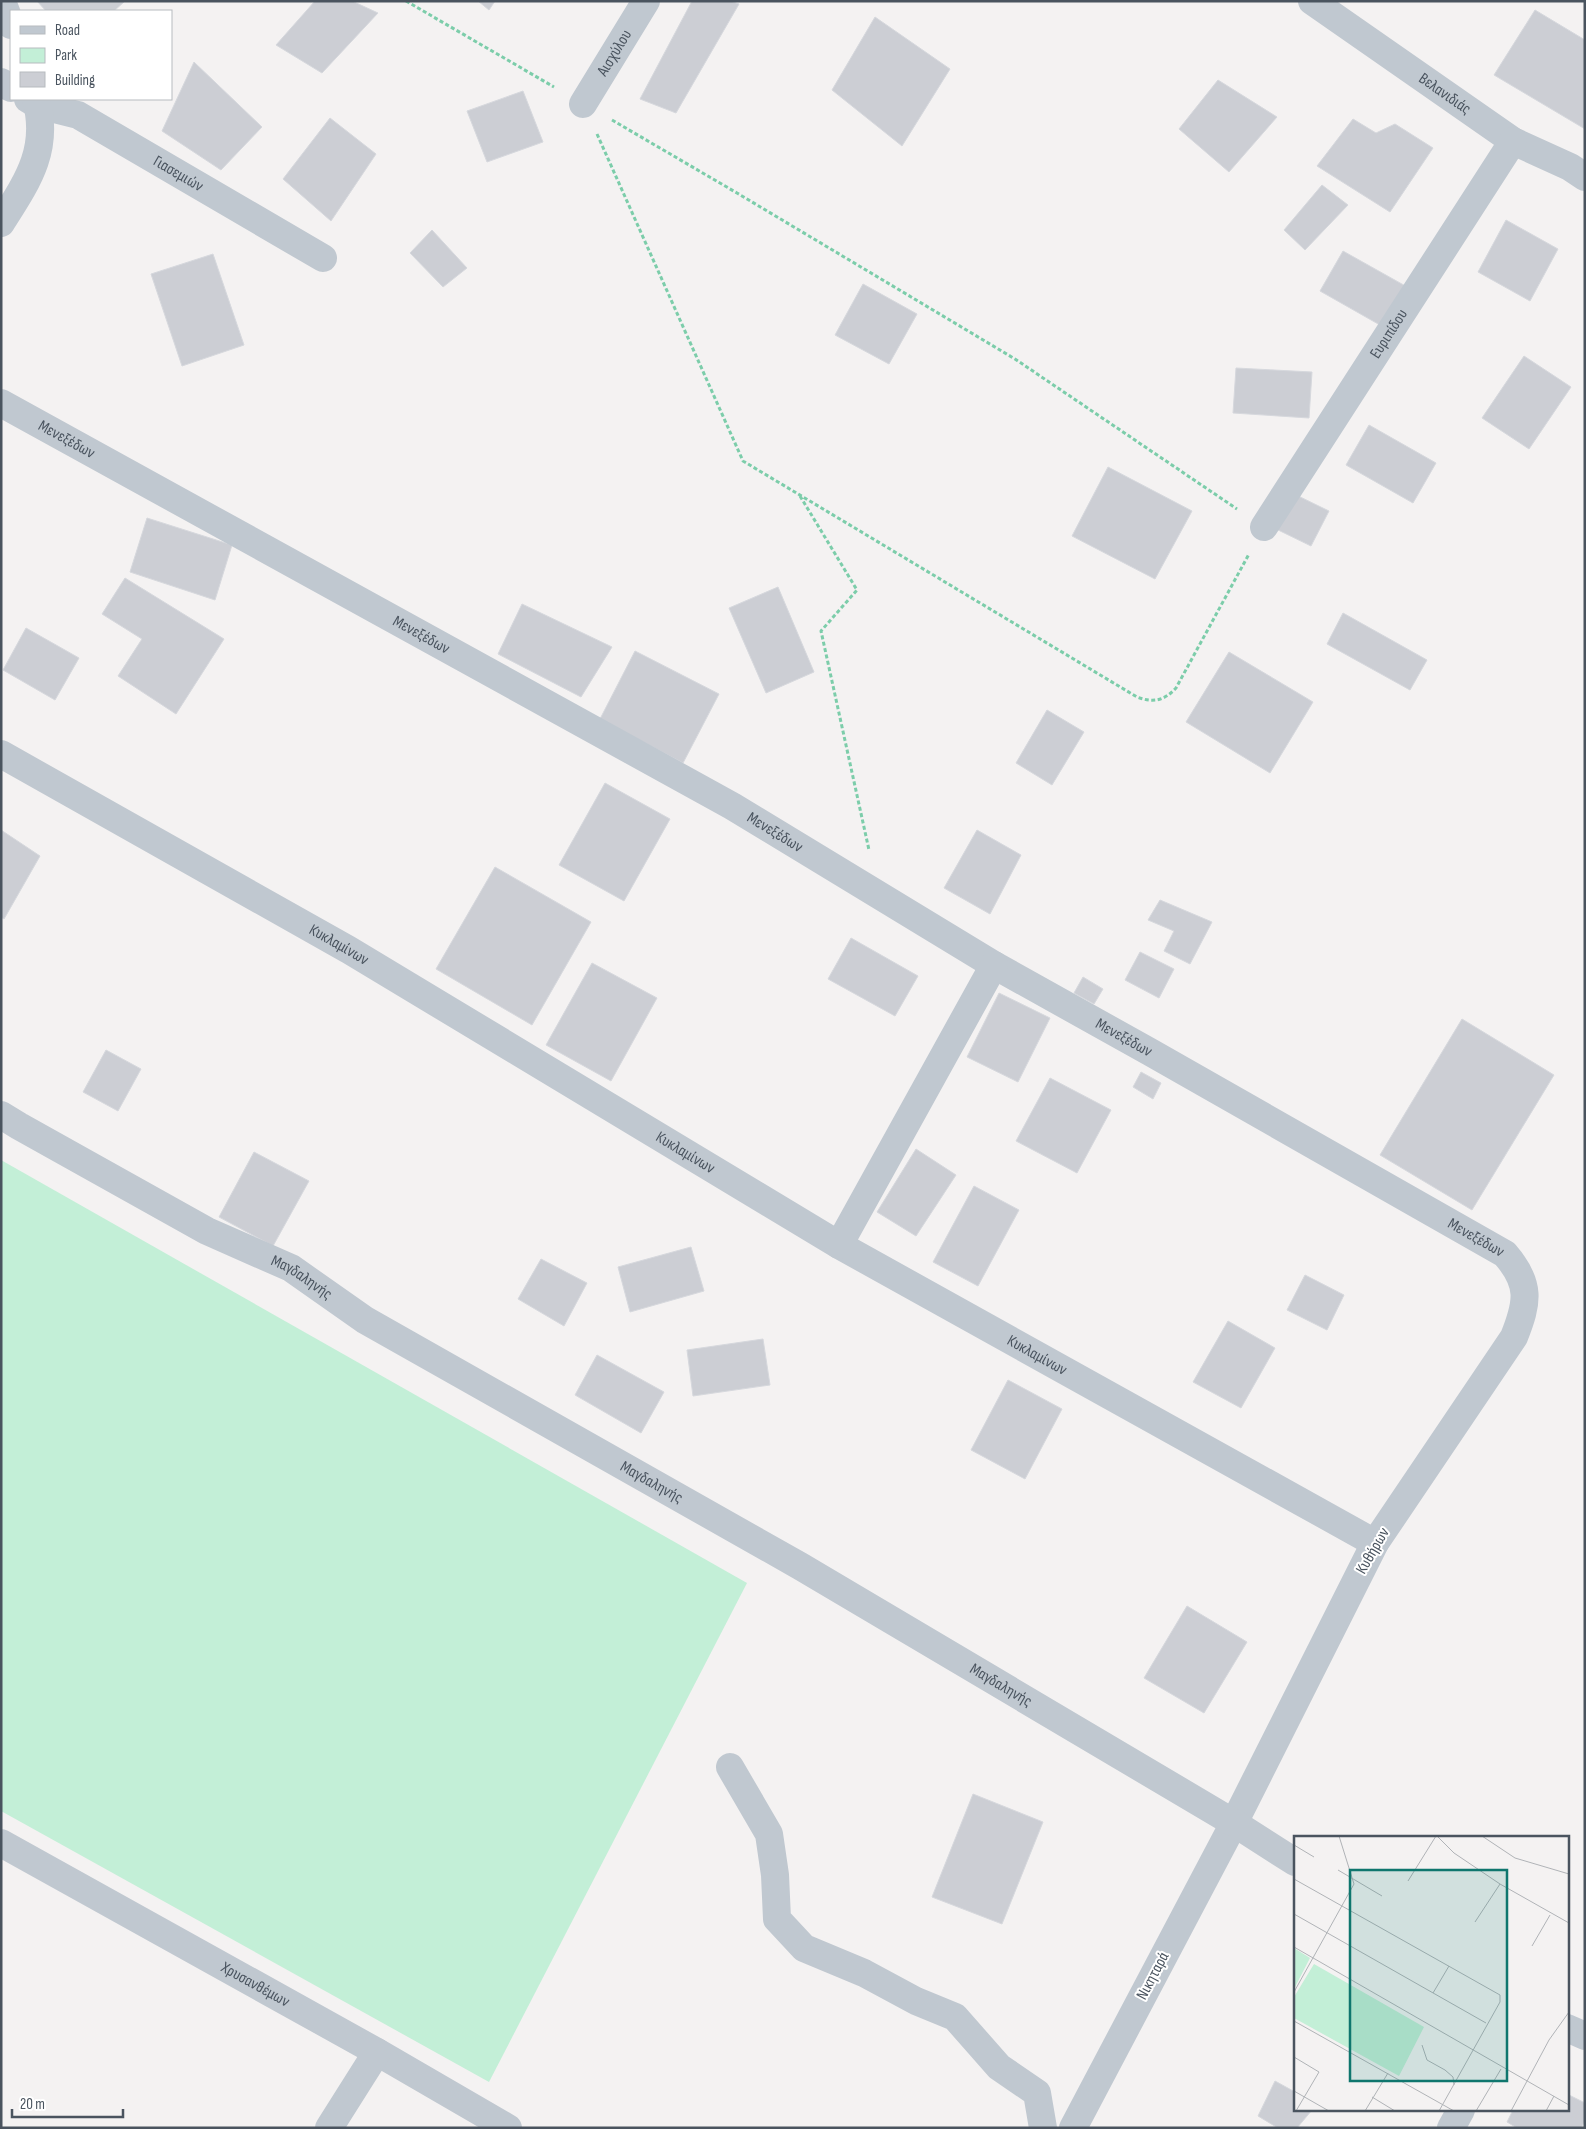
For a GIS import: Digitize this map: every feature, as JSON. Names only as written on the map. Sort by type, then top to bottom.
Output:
[{"type":"street","points":[[2,1],[10,22]]},
{"type":"street","name":"Αισχύλου","points":[[583,104],[646,1]]},
{"type":"street","name":"Βελανιδιάς","points":[[1312,1],[1513,141],[1570,167],[1585,177]]},
{"type":"street","points":[[1,223],[28,181],[42,140],[34,101]]},
{"type":"street","name":"Γιασεμιών","points":[[34,101],[78,115],[323,258]]},
{"type":"street","name":"Ευριπίδου","points":[[1264,527],[1513,141]]},
{"type":"street","name":"Μενεξέδων","points":[[1,403],[732,806],[994,965],[1505,1254],[1516,1267],[1525,1289]]},
{"type":"street","name":"Κυκλαμίνων","points":[[1,754],[349,950],[839,1245],[1375,1544]]},
{"type":"street","points":[[839,1245],[994,965]]},
{"type":"street","name":"Μαγδαληνής","points":[[1,1114],[19,1126],[208,1231],[291,1268],[365,1320],[800,1566],[1234,1823],[1294,1861]]},
{"type":"street","name":"Κυθήρων","points":[[1234,1823],[1375,1544],[1514,1337],[1524,1311],[1525,1289]]},
{"type":"street","points":[[730,1767],[769,1834],[775,1875],[776,1919],[804,1948],[864,1973],[916,2001],[956,2017],[1000,2067],[1037,2093],[1043,2128]]},
{"type":"street","name":"Νικηταρά","points":[[1073,2128],[1234,1823]]},
{"type":"street","name":"Χρυσανθέμων","points":[[1,1843],[377,2052],[508,2128]]},
{"type":"street","points":[[1568,2028],[1585,2036]]},
{"type":"street","points":[[329,2128],[377,2052]]},
{"type":"street","points":[[1451,2128],[1461,2112]]},
{"type":"path","points":[[406,1],[745,198],[1015,360],[1264,527],[1176,688],[1169,696],[1159,701],[1137,698],[743,461],[583,104]]},
{"type":"path","points":[[800,495],[857,590],[821,631],[879,895]]},
{"type":"green space","points":[[1,1160],[747,1583],[489,2082],[1,1811]]},
{"type":"building","points":[[37,1],[125,1],[115,10],[45,10]]},
{"type":"building","points":[[315,1],[352,1],[378,13],[322,73],[276,45]]},
{"type":"building","points":[[478,1],[495,1],[489,10]]},
{"type":"building","points":[[692,1],[730,1],[739,4],[676,113],[640,99]]},
{"type":"building","points":[[1535,10],[1585,40],[1585,129],[1494,75]]},
{"type":"building","points":[[875,17],[950,69],[902,146],[832,90]]},
{"type":"building","points":[[194,62],[262,127],[221,170],[162,131]]},
{"type":"building","points":[[1218,80],[1277,117],[1229,172],[1179,129]]},
{"type":"building","points":[[523,91],[543,142],[487,162],[467,111]]},
{"type":"building","points":[[330,118],[376,154],[331,221],[283,179]]},
{"type":"building","points":[[1353,119],[1376,133],[1395,124],[1433,148],[1390,212],[1317,166]]},
{"type":"building","points":[[1322,185],[1348,205],[1305,250],[1284,230]]},
{"type":"building","points":[[1506,220],[1558,249],[1530,301],[1478,272]]},
{"type":"building","points":[[432,230],[467,268],[443,287],[410,253]]},
{"type":"building","points":[[1343,251],[1409,288],[1387,329],[1320,291]]},
{"type":"building","points":[[213,254],[244,345],[182,366],[151,274]]},
{"type":"building","points":[[863,284],[917,314],[889,364],[835,335]]},
{"type":"building","points":[[1524,356],[1571,387],[1529,449],[1482,418]]},
{"type":"building","points":[[1236,368],[1312,372],[1309,418],[1233,413]]},
{"type":"building","points":[[1369,425],[1436,463],[1413,503],[1346,465]]},
{"type":"building","points":[[1108,467],[1192,511],[1155,579],[1072,536]]},
{"type":"building","points":[[1290,492],[1329,511],[1311,546],[1272,527]]},
{"type":"building","points":[[147,518],[232,545],[215,600],[130,572]]},
{"type":"building","points":[[125,578],[224,639],[176,714],[118,676],[142,639],[102,614]]},
{"type":"building","points":[[778,587],[814,672],[766,693],[729,608]]},
{"type":"building","points":[[522,604],[612,647],[581,697],[498,654]]},
{"type":"building","points":[[1343,613],[1427,660],[1410,690],[1327,644]]},
{"type":"building","points":[[26,628],[79,658],[55,700],[3,670]]},
{"type":"building","points":[[635,651],[719,694],[683,763],[600,719]]},
{"type":"building","points":[[1229,652],[1313,702],[1270,773],[1186,722]]},
{"type":"building","points":[[1047,710],[1084,732],[1052,785],[1016,763]]},
{"type":"building","points":[[605,783],[670,819],[624,901],[559,865]]},
{"type":"building","points":[[1,830],[40,856],[4,919],[1,917]]},
{"type":"building","points":[[977,830],[1021,855],[990,914],[944,888]]},
{"type":"building","points":[[495,867],[591,922],[532,1025],[436,969]]},
{"type":"building","points":[[1160,900],[1212,922],[1190,964],[1164,951],[1174,931],[1148,920]]},
{"type":"building","points":[[851,938],[918,976],[895,1016],[828,979]]},
{"type":"building","points":[[1140,952],[1174,969],[1159,998],[1125,980]]},
{"type":"building","points":[[592,963],[657,998],[611,1081],[546,1045]]},
{"type":"building","points":[[1083,977],[1103,989],[1094,1004],[1074,993]]},
{"type":"building","points":[[999,993],[1050,1018],[1018,1082],[967,1057]]},
{"type":"building","points":[[1462,1019],[1554,1075],[1472,1210],[1380,1155]]},
{"type":"building","points":[[106,1050],[141,1069],[118,1111],[83,1092]]},
{"type":"building","points":[[1141,1072],[1161,1083],[1153,1099],[1133,1087]]},
{"type":"building","points":[[1050,1078],[1111,1110],[1077,1173],[1016,1141]]},
{"type":"building","points":[[916,1149],[956,1175],[916,1236],[877,1212]]},
{"type":"building","points":[[254,1152],[309,1181],[273,1246],[219,1217]]},
{"type":"building","points":[[974,1186],[1019,1210],[978,1286],[933,1262]]},
{"type":"building","points":[[691,1247],[704,1291],[630,1312],[618,1267]]},
{"type":"building","points":[[541,1259],[587,1283],[564,1326],[518,1299]]},
{"type":"building","points":[[1305,1275],[1344,1295],[1327,1330],[1287,1310]]},
{"type":"building","points":[[1228,1321],[1275,1348],[1241,1408],[1193,1382]]},
{"type":"building","points":[[763,1339],[770,1385],[693,1396],[687,1350]]},
{"type":"building","points":[[597,1355],[664,1392],[641,1433],[575,1395]]},
{"type":"building","points":[[1008,1380],[1062,1409],[1025,1479],[971,1450]]},
{"type":"building","points":[[1187,1606],[1247,1642],[1204,1713],[1144,1678]]},
{"type":"building","points":[[973,1794],[1043,1822],[1002,1924],[932,1897]]},
{"type":"building","points":[[1275,2081],[1294,2091],[1294,2112],[1310,2112],[1297,2128],[1278,2128],[1258,2116]]},
{"type":"building","points":[[1568,2094],[1585,2103],[1585,2121],[1581,2128],[1517,2128],[1507,2122],[1512,2112],[1568,2112]]}]
